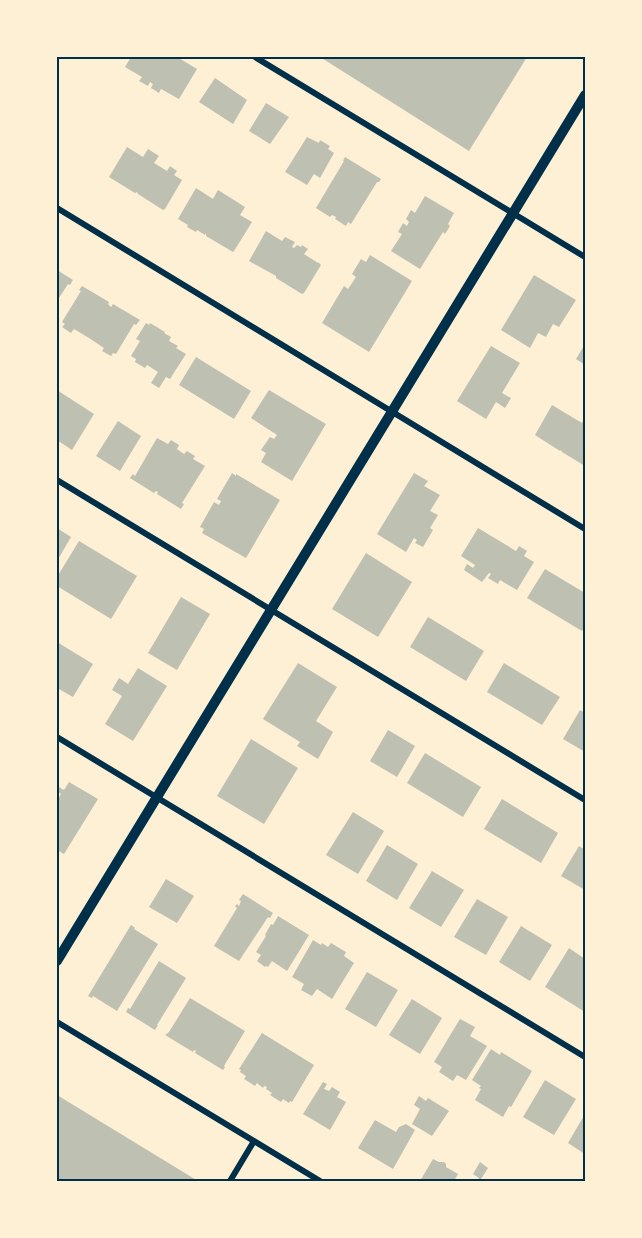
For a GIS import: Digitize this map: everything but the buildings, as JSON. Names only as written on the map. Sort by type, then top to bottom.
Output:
[{"type":"street","points":[[255,57],[585,257]]},
{"type":"street","points":[[57,961],[585,95]]},
{"type":"street","points":[[57,208],[585,529]]},
{"type":"street","points":[[57,480],[585,800]]},
{"type":"street","points":[[57,737],[585,1058]]},
{"type":"street","points":[[57,1022],[320,1181]]},
{"type":"street","points":[[230,1181],[254,1141]]}]
